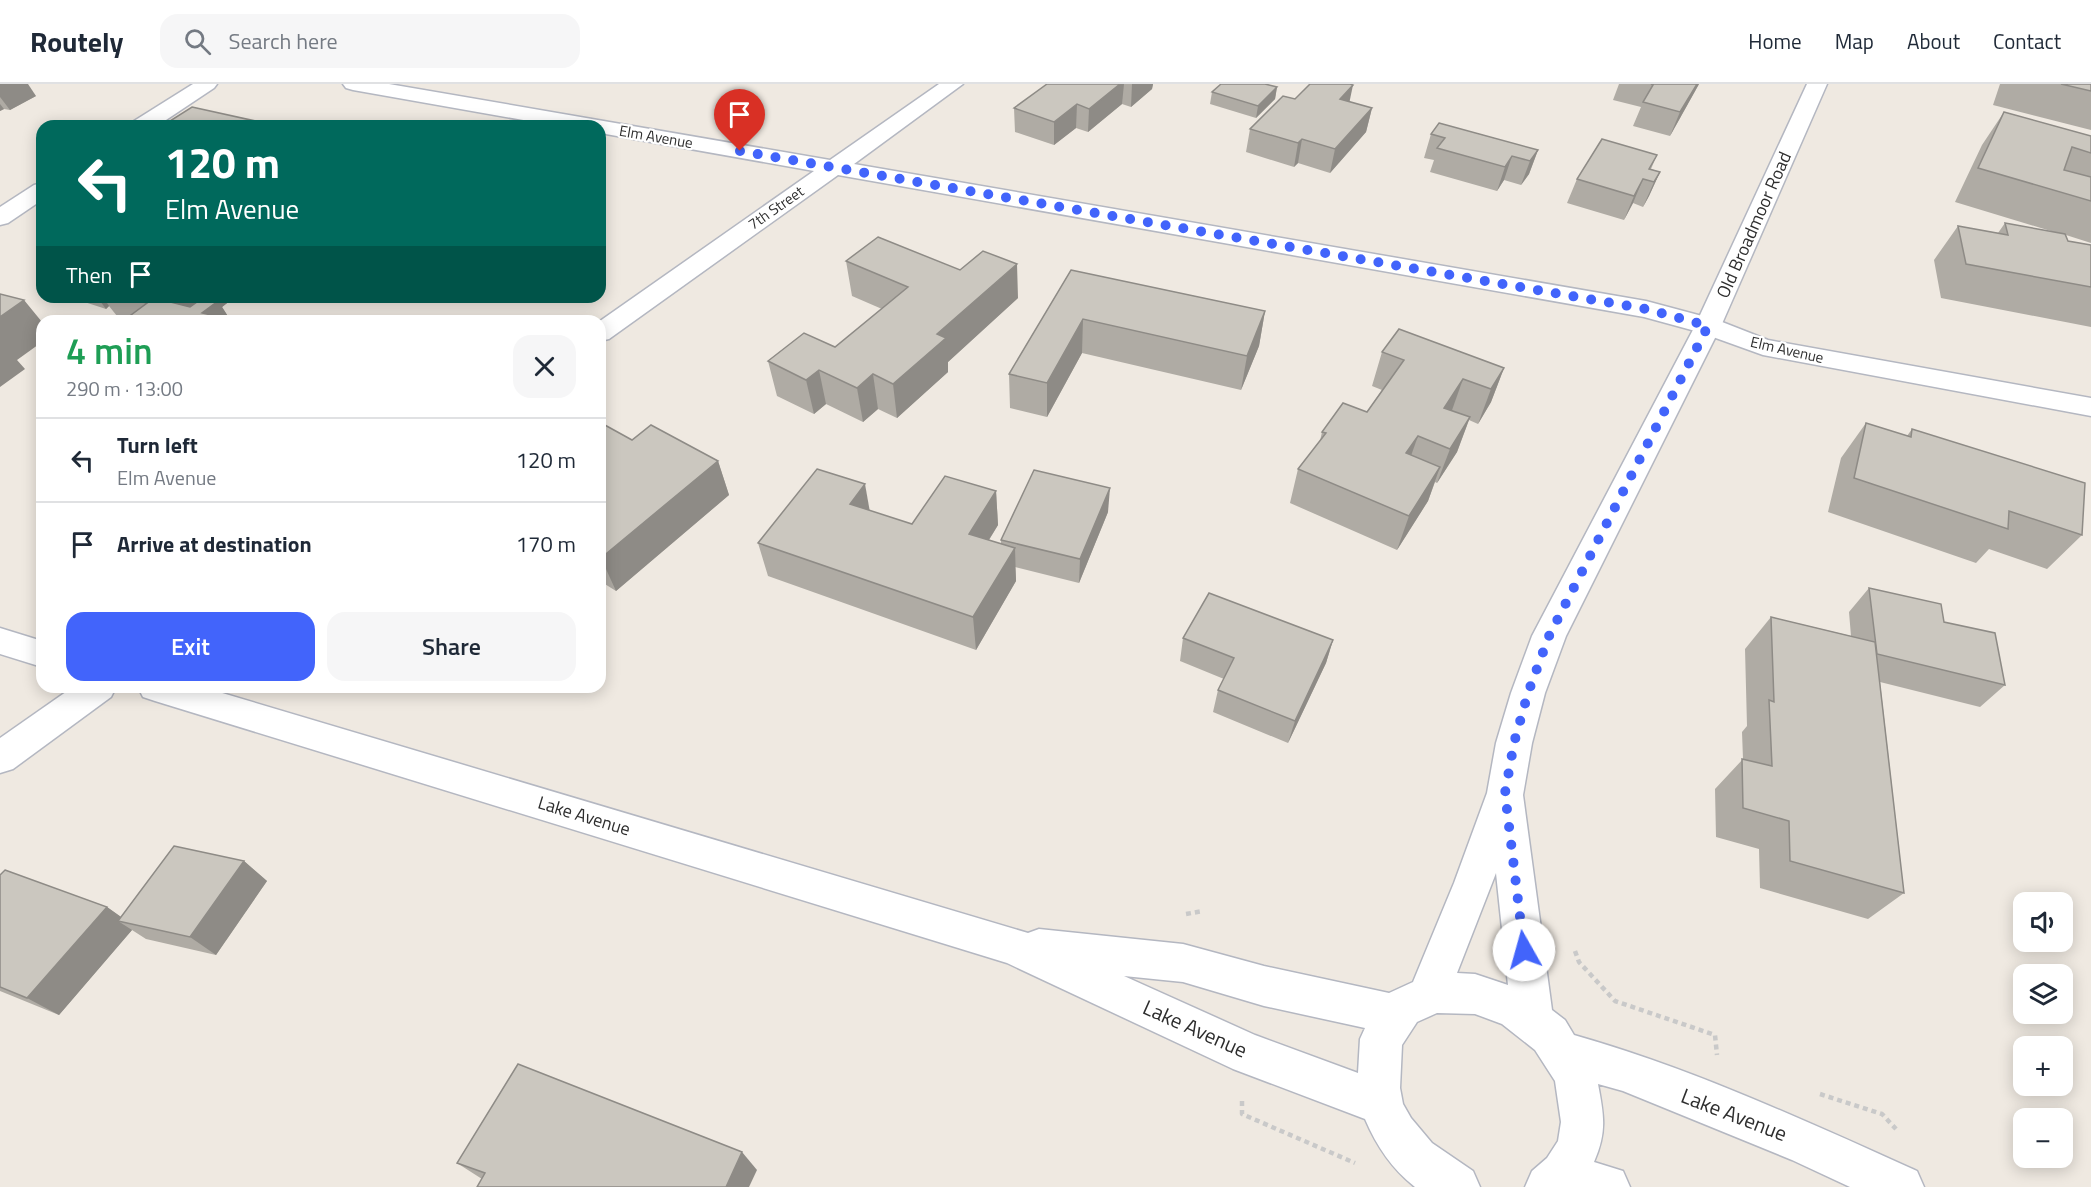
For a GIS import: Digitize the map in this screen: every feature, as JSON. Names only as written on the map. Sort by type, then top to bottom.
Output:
[{"type":"street","points":[[151,120],[207,84]]},
{"type":"street","name":"Elm Avenue","points":[[353,84],[560,120]]},
{"type":"street","name":"7th Street","points":[[606,329],[953,84]]},
{"type":"street","name":"Old Broadmoor Road","points":[[1457,1187],[1438,1177],[1410,1169],[1380,1103],[1376,1071],[1381,1040],[1412,1005],[1473,883],[1505,793],[1514,743],[1528,693],[1549,636],[1708,326],[1817,84]]},
{"type":"street","name":"Elm Avenue","points":[[606,128],[1646,309],[1708,326],[1763,347],[2091,407]]},
{"type":"street","points":[[0,218],[36,194]]},
{"type":"street","points":[[0,641],[36,652]]},
{"type":"street","points":[[0,758],[91,693]]},
{"type":"street","name":"Lake Avenue","points":[[175,693],[1013,945],[1248,1054],[1380,1103]]},
{"type":"street","name":"Old Broadmoor Road","points":[[1505,793],[1532,1018]]},
{"type":"street","name":"Lake Avenue","points":[[1013,945],[1184,963],[1264,986],[1412,1005]]},
{"type":"street","points":[[1412,1005],[1453,990],[1480,993],[1507,1002],[1532,1018],[1564,1053],[1577,1080],[1584,1107],[1583,1135],[1574,1159],[1554,1183]]},
{"type":"street","name":"Lake Avenue","points":[[1564,1053],[1623,1070],[1805,1143],[1900,1187]]},
{"type":"street","points":[[1554,1183],[1607,1187]]},
{"type":"path","points":[[1571,942],[1580,962],[1615,1001],[1715,1035],[1717,1060]]},
{"type":"path","points":[[1816,1092],[1882,1114]]},
{"type":"path","points":[[1242,1095],[1242,1114],[1364,1167]]},
{"type":"building","points":[[1047,84],[1120,84],[1089,109],[1077,104],[1054,122],[1014,108]]},
{"type":"building","points":[[1221,84],[1265,84],[1277,87],[1258,106],[1212,92]]},
{"type":"building","points":[[1310,84],[1353,85],[1340,99],[1372,108],[1335,149],[1302,139],[1298,143],[1250,129],[1283,96],[1295,99]]},
{"type":"building","points":[[1651,84],[1697,84],[1680,112],[1643,102],[1653,85]]},
{"type":"building","points":[[2061,84],[2091,84],[2091,91]]},
{"type":"building","points":[[192,107],[251,120],[171,120]]},
{"type":"building","points":[[2004,112],[2091,136],[2091,153],[2072,147],[2064,170],[2091,177],[2091,201],[1978,168]]},
{"type":"building","points":[[1439,123],[1538,150],[1530,161],[1512,156],[1505,167],[1437,148],[1445,138],[1431,134]]},
{"type":"building","points":[[1602,139],[1657,155],[1649,169],[1660,172],[1654,182],[1643,179],[1634,196],[1577,179]]},
{"type":"building","points":[[2005,223],[2065,234],[2068,241],[2091,245],[2091,287],[1966,264],[1958,226],[2008,235]]},
{"type":"building","points":[[878,237],[960,270],[983,251],[1017,264],[937,334],[946,338],[893,384],[873,374],[857,388],[819,370],[806,380],[768,361],[804,333],[835,347],[908,287],[846,261]]},
{"type":"building","points":[[1071,270],[1265,311],[1247,356],[1083,319],[1047,383],[1009,374]]},
{"type":"building","points":[[0,294],[24,300],[0,317]]},
{"type":"building","points":[[147,303],[174,303],[190,307],[196,303],[215,303],[202,313],[211,315],[131,315]]},
{"type":"building","points":[[1399,329],[1504,368],[1491,389],[1463,379],[1444,408],[1470,417],[1450,449],[1418,436],[1406,453],[1440,467],[1409,516],[1298,469],[1326,433],[1322,432],[1343,403],[1367,412],[1404,360],[1382,352]]},
{"type":"building","points":[[1866,423],[1911,437],[1912,429],[2085,483],[2082,535],[2009,511],[2008,529],[1854,478]]},
{"type":"building","points":[[651,425],[718,461],[606,554],[606,426],[632,440]]},
{"type":"building","points":[[817,469],[865,484],[850,504],[912,524],[945,476],[996,491],[969,534],[1015,548],[973,617],[758,543]]},
{"type":"building","points":[[1034,470],[1110,488],[1080,559],[1001,540]]},
{"type":"building","points":[[1869,588],[1941,604],[1944,622],[1995,633],[2005,685],[1877,654]]},
{"type":"building","points":[[1209,593],[1333,640],[1295,721],[1218,690],[1234,658],[1183,638]]},
{"type":"building","points":[[1771,617],[1875,642],[1904,893],[1790,861],[1789,821],[1743,808],[1742,759],[1772,766],[1769,700],[1774,702]]},
{"type":"building","points":[[174,846],[244,861],[190,937],[118,921]]},
{"type":"building","points":[[5,870],[107,907],[27,998],[0,987],[0,875]]},
{"type":"building","points":[[518,1064],[742,1152],[726,1187],[477,1187],[485,1173],[457,1163]]},
{"type":"route","points":[[740,151],[1646,309],[1708,326],[1549,636],[1528,693],[1514,743],[1505,793],[1524,950]]}]
